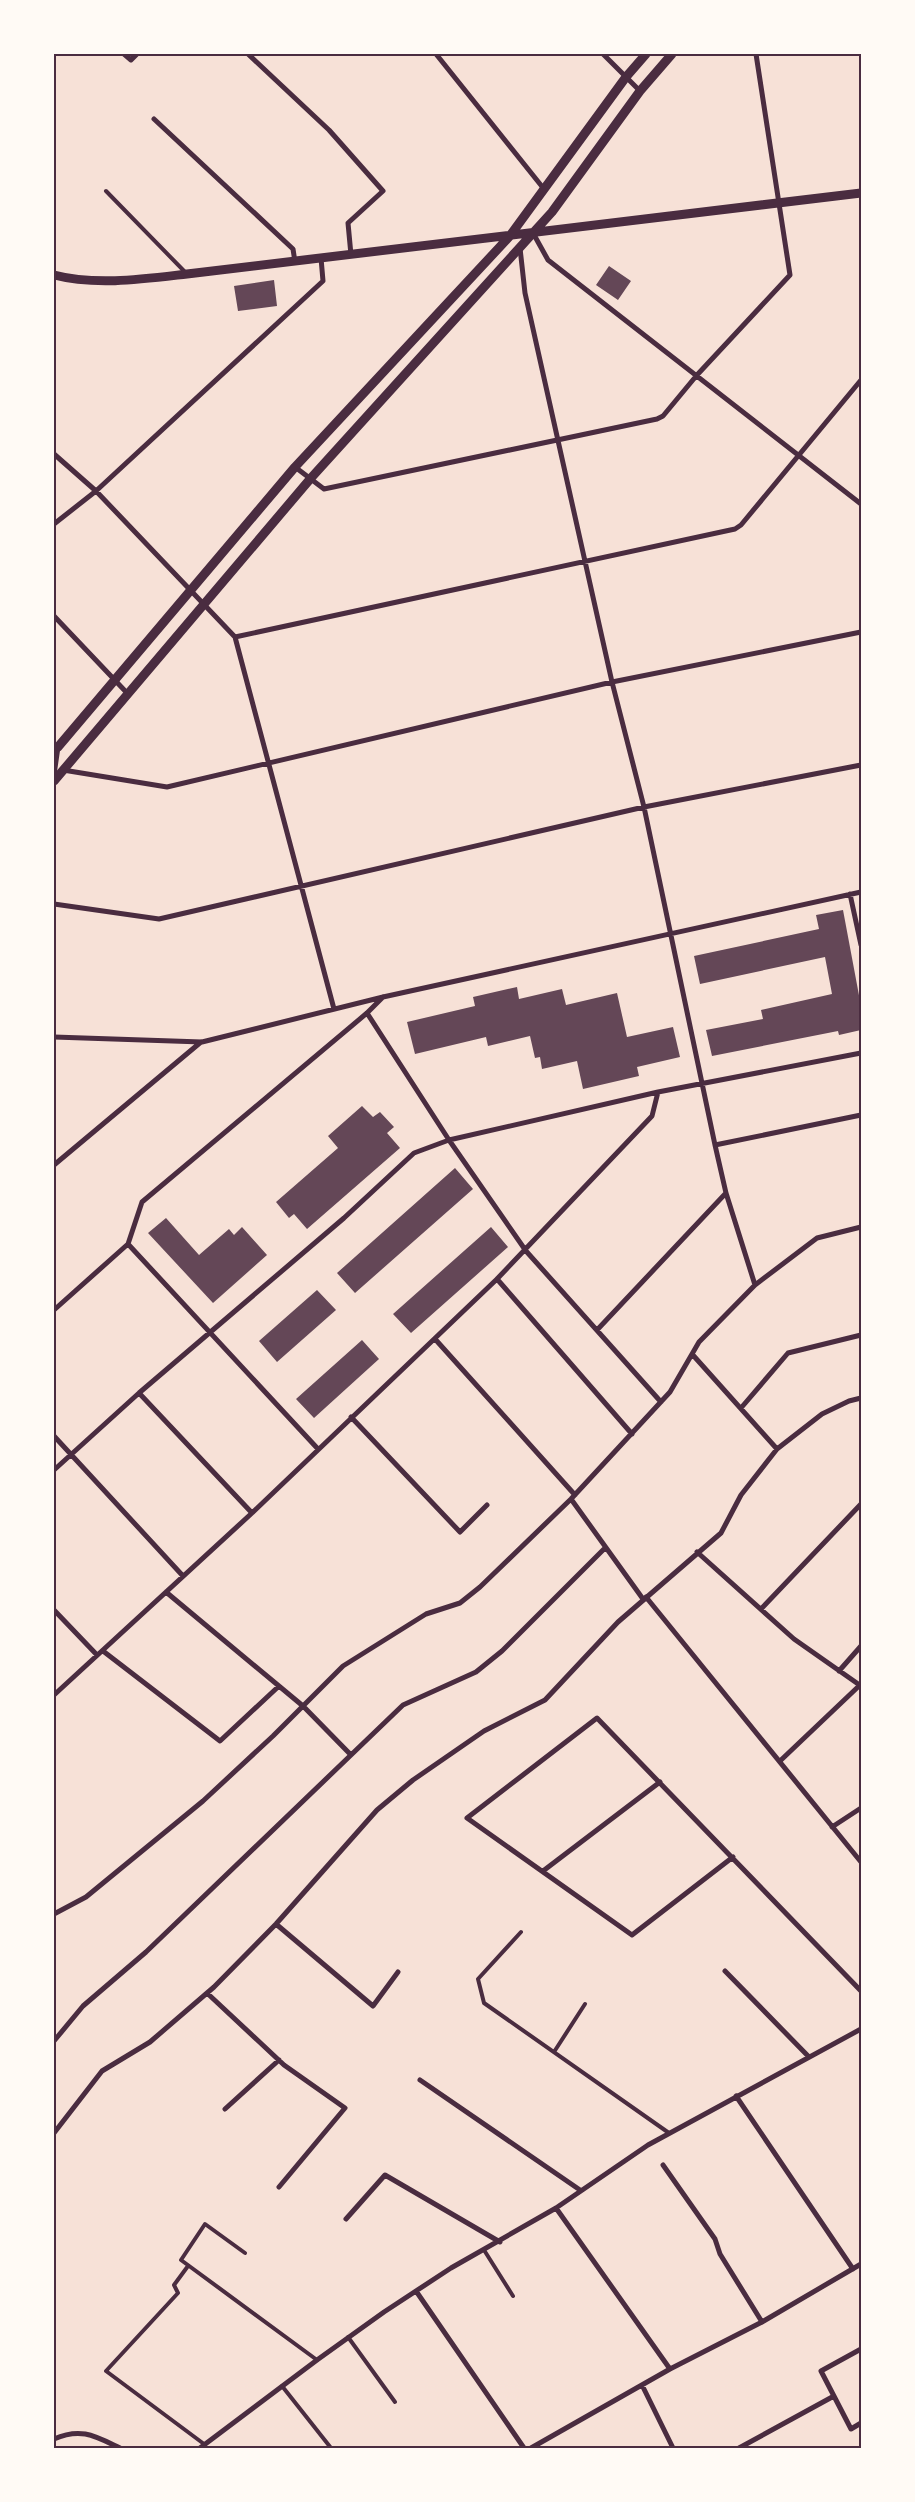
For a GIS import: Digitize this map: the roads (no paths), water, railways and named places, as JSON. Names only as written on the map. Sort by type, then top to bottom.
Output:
[{"type":"street","points":[[124,54],[130,60],[137,54]]},
{"type":"street","points":[[248,54],[330,130],[383,191],[348,223],[352,255]]},
{"type":"street","points":[[436,54],[545,190]]},
{"type":"street","points":[[603,54],[640,91]]},
{"type":"street","points":[[54,775],[56,748],[295,467],[508,237],[545,190],[626,77],[646,54]]},
{"type":"street","points":[[54,781],[311,478],[552,212],[640,91],[672,54]]},
{"type":"street","points":[[295,467],[324,489],[657,419],[663,416],[697,375],[790,276],[781,201],[756,54]]},
{"type":"street","points":[[154,119],[293,249],[295,262]]},
{"type":"street","points":[[54,275],[93,280],[132,280],[508,237],[781,201],[861,193]]},
{"type":"street","points":[[533,233],[548,260],[861,504]]},
{"type":"street","points":[[520,246],[525,293],[612,682],[644,807],[726,1194],[755,1285]]},
{"type":"street","points":[[54,524],[96,491],[323,281],[321,258]]},
{"type":"street","points":[[234,637],[735,529],[741,525],[861,380]]},
{"type":"street","points":[[54,454],[96,491],[234,637],[334,1009]]},
{"type":"street","points":[[54,616],[128,694]]},
{"type":"street","points":[[63,770],[167,788],[612,682],[861,632]]},
{"type":"street","points":[[54,904],[159,918],[644,807],[861,765]]},
{"type":"street","points":[[54,1037],[202,1042],[383,997],[861,892]]},
{"type":"street","points":[[850,894],[861,945]]},
{"type":"street","points":[[54,1310],[128,1244],[142,1202],[367,1013],[383,997]]},
{"type":"street","points":[[367,1013],[449,1140],[526,1251],[661,1402]]},
{"type":"street","points":[[54,1165],[202,1042]]},
{"type":"street","points":[[54,1470],[139,1393],[344,1218],[414,1153],[449,1140],[658,1092],[861,1054]]},
{"type":"street","points":[[54,1695],[252,1512],[526,1251],[652,1116],[658,1092]]},
{"type":"street","points":[[715,1145],[861,1115]]},
{"type":"street","points":[[597,1330],[726,1194]]},
{"type":"street","points":[[54,1914],[86,1897],[203,1801],[343,1666],[383,1639],[426,1614],[460,1603],[480,1587],[573,1497],[632,1434],[670,1392],[699,1342],[755,1285],[817,1238],[861,1227]]},
{"type":"street","points":[[128,1244],[318,1449]]},
{"type":"street","points":[[497,1279],[632,1434]]},
{"type":"street","points":[[741,1408],[788,1354],[861,1335]]},
{"type":"street","points":[[435,1339],[573,1497],[604,1548],[861,1862]]},
{"type":"street","points":[[692,1354],[777,1449]]},
{"type":"street","points":[[139,1393],[252,1512]]},
{"type":"street","points":[[54,2133],[102,2071],[150,2042],[207,1993],[276,1924],[377,1810],[413,1780],[484,1732],[545,1700],[618,1622],[721,1533],[741,1495],[777,1449],[822,1414],[849,1401],[861,1398]]},
{"type":"street","points":[[352,1417],[460,1532],[487,1505]]},
{"type":"street","points":[[54,1436],[70,1456],[183,1576]]},
{"type":"street","points":[[760,1609],[861,1504]]},
{"type":"street","points":[[54,2042],[83,2006],[146,1952],[403,1705],[476,1672],[502,1651],[604,1548]]},
{"type":"street","points":[[697,1552],[794,1639],[860,1686],[780,1761]]},
{"type":"street","points":[[166,1592],[303,1706],[351,1755]]},
{"type":"street","points":[[54,1610],[97,1655]]},
{"type":"street","points":[[839,1671],[861,1646]]},
{"type":"street","points":[[103,1651],[220,1741],[279,1686]]},
{"type":"street","points":[[734,1857],[632,1935],[467,1818],[597,1718],[734,1857],[861,1991]]},
{"type":"street","points":[[543,1871],[660,1782]]},
{"type":"street","points":[[832,1827],[861,1808]]},
{"type":"street","points":[[276,1924],[373,2006],[398,1972]]},
{"type":"street","points":[[725,1970],[808,2057]]},
{"type":"street","points":[[207,1993],[279,2060],[345,2108],[279,2186]]},
{"type":"street","points":[[202,2446],[348,2337],[416,2291],[556,2208],[580,2190],[669,2133],[861,2029]]},
{"type":"street","points":[[225,2109],[279,2060]]},
{"type":"street","points":[[420,2080],[580,2190]]},
{"type":"street","points":[[736,2096],[853,2268]]},
{"type":"street","points":[[663,2166],[716,2239],[720,2254],[762,2322]]},
{"type":"street","points":[[346,2219],[385,2175],[500,2242]]},
{"type":"street","points":[[556,2208],[670,2369]]},
{"type":"street","points":[[531,2448],[670,2369],[762,2322],[861,2264]]},
{"type":"street","points":[[416,2291],[524,2448]]},
{"type":"street","points":[[861,2349],[821,2371],[851,2428],[861,2423]]},
{"type":"street","points":[[642,2385],[673,2448]]},
{"type":"street","points":[[739,2448],[834,2396]]},
{"type":"street","points":[[54,2440],[69,2432],[94,2435],[120,2448]]},
{"type":"lane","points":[[106,190],[187,274]]},
{"type":"lane","points":[[521,1932],[478,1979],[484,2003],[669,2133]]},
{"type":"lane","points":[[554,2052],[585,2004]]},
{"type":"lane","points":[[245,2253],[204,2224],[181,2260],[317,2360]]},
{"type":"lane","points":[[484,2250],[513,2296]]},
{"type":"lane","points":[[188,2266],[174,2285],[178,2293],[106,2371],[202,2446]]},
{"type":"lane","points":[[348,2337],[395,2402]]},
{"type":"lane","points":[[282,2386],[331,2448]]}]
